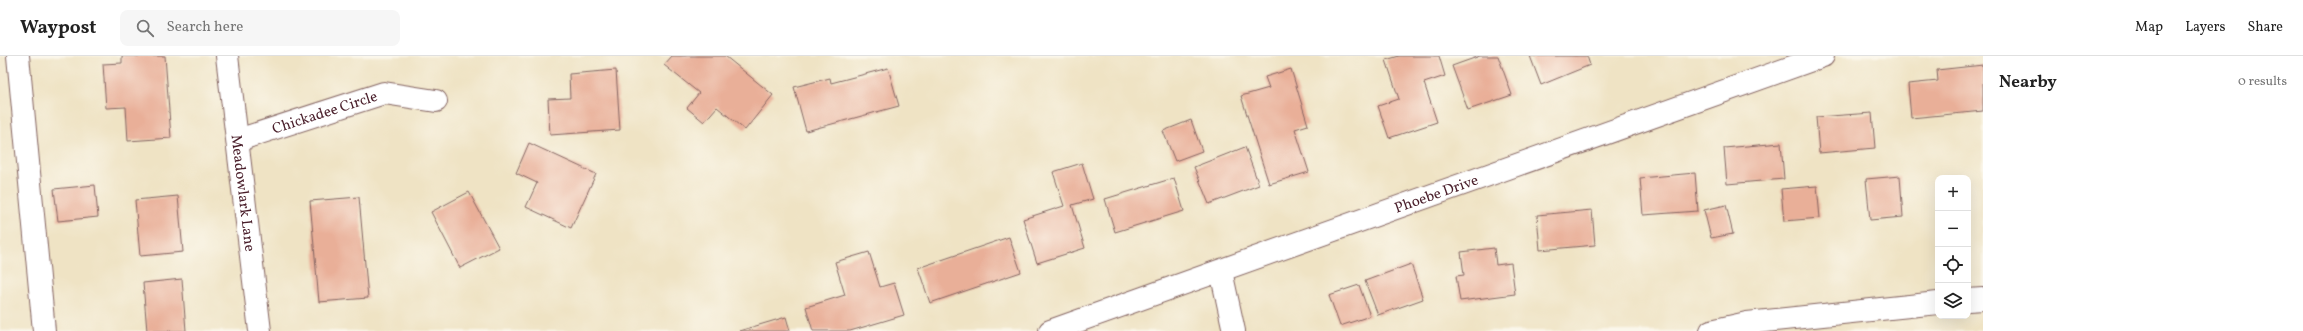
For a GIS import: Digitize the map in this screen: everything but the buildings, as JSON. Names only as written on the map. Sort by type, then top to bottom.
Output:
[{"type":"street","points":[[18,56],[44,331]]},
{"type":"street","name":"Meadowlark Lane","points":[[227,56],[260,331]]},
{"type":"street","name":"Phoebe Drive","points":[[1050,331],[1221,272],[1823,56]]},
{"type":"street","name":"Chickadee Circle","points":[[238,140],[384,93],[436,101]]},
{"type":"street","points":[[1221,272],[1234,331]]},
{"type":"street","points":[[1971,300],[1983,299]]},
{"type":"street","points":[[1711,331],[1747,323],[1935,303]]}]
